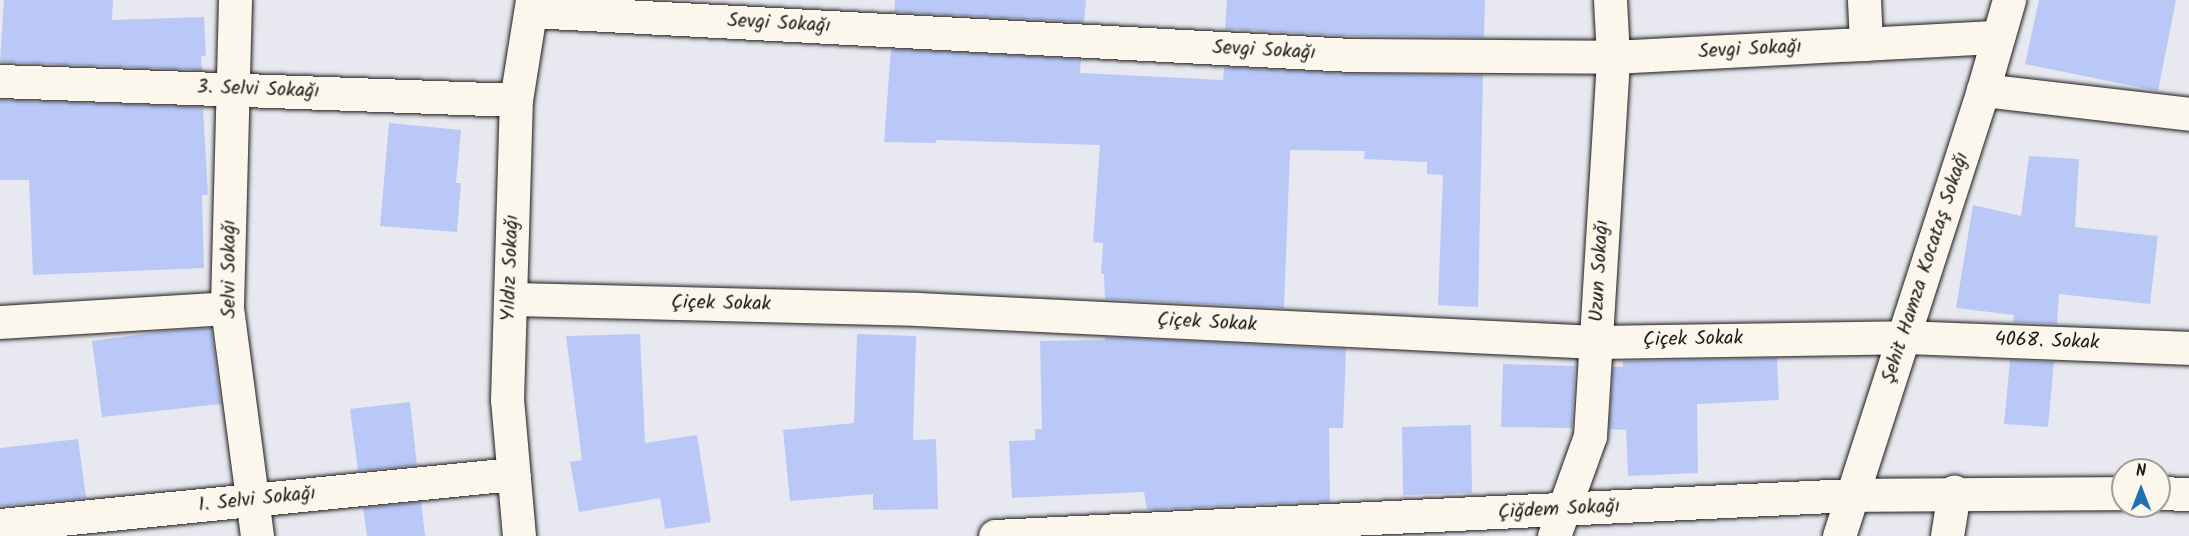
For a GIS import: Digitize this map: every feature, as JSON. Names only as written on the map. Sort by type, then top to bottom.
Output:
[{"type":"street","name":"Selvi Sokağı","points":[[234,0],[227,308],[257,536]]},
{"type":"street","name":"Uzun Sokağı","points":[[1559,523],[1590,435],[1613,57],[1610,0]]},
{"type":"street","points":[[1864,0],[1866,44]]},
{"type":"street","name":"Şehit Hamza Kocataş Sokağı","points":[[1839,536],[1983,90],[2009,0]]},
{"type":"street","name":"Sevgi Sokağı","points":[[531,5],[1351,56],[1613,57],[1998,37]]},
{"type":"street","name":"Yıldız Sokağı","points":[[519,536],[507,400],[516,100],[531,5]]},
{"type":"street","name":"3. Selvi Sokağı","points":[[0,81],[516,100]]},
{"type":"street","points":[[1983,90],[2189,114]]},
{"type":"street","name":"Çiçek Sokak","points":[[510,299],[929,310],[1596,342],[1904,337]]},
{"type":"street","points":[[0,322],[227,308]]},
{"type":"street","name":"4068. Sokak","points":[[1904,337],[2189,348]]},
{"type":"street","name":"1. Selvi Sokağı","points":[[0,525],[513,474]]},
{"type":"street","points":[[1947,536],[1954,492]]},
{"type":"street","name":"Çiğdem Sokağı","points":[[995,536],[1559,523],[1851,495],[1954,492],[2111,493]]},
{"type":"street","points":[[2171,493],[2189,494]]},
{"type":"building","points":[[4,0],[113,0],[112,20],[204,17],[206,56],[201,56],[202,70],[0,62]]},
{"type":"building","points":[[895,0],[1086,0],[1084,22],[894,12]]},
{"type":"building","points":[[1227,0],[1485,0],[1484,37],[1352,36],[1225,29]]},
{"type":"building","points":[[2039,0],[2176,0],[2158,91],[2025,64]]},
{"type":"building","points":[[891,49],[1081,59],[1080,73],[1223,80],[1224,67],[1351,74],[1483,75],[1478,307],[1438,305],[1443,175],[1427,174],[1427,162],[1364,159],[1365,151],[1290,150],[1284,308],[1105,299],[1104,274],[1101,274],[1103,243],[1093,242],[1100,145],[936,140],[936,143],[884,142]]},
{"type":"building","points":[[0,100],[203,107],[208,195],[202,195],[204,268],[33,275],[29,180],[0,180]]},
{"type":"building","points":[[389,123],[461,130],[456,183],[461,183],[457,232],[380,226]]},
{"type":"building","points":[[2029,156],[2079,159],[2075,227],[2158,236],[2150,304],[2059,294],[2057,324],[2013,322],[2014,315],[1956,308],[1973,205],[2021,216]]},
{"type":"building","points":[[211,328],[221,404],[102,417],[92,341],[165,331]]},
{"type":"building","points":[[640,334],[645,443],[697,435],[711,522],[665,529],[660,498],[579,512],[570,462],[582,460],[566,336]]},
{"type":"building","points":[[857,334],[916,336],[913,440],[936,439],[938,509],[873,510],[873,494],[790,501],[783,430],[854,423]]},
{"type":"building","points":[[1105,337],[1346,349],[1343,428],[1329,428],[1330,501],[1147,510],[1144,492],[1012,498],[1009,441],[1035,440],[1035,429],[1042,429],[1040,341],[1105,340]]},
{"type":"building","points":[[1777,358],[1779,400],[1697,404],[1698,473],[1628,476],[1626,430],[1609,429],[1613,367],[1623,367],[1623,361]]},
{"type":"building","points":[[2010,360],[2054,362],[2048,427],[2004,424]]},
{"type":"building","points":[[1503,364],[1575,366],[1572,428],[1501,427]]},
{"type":"building","points":[[410,402],[417,465],[358,471],[350,409]]},
{"type":"building","points":[[1471,425],[1472,493],[1403,495],[1402,427]]},
{"type":"building","points":[[78,439],[86,498],[0,506],[0,448]]},
{"type":"building","points":[[421,502],[425,536],[367,536],[363,508]]}]
